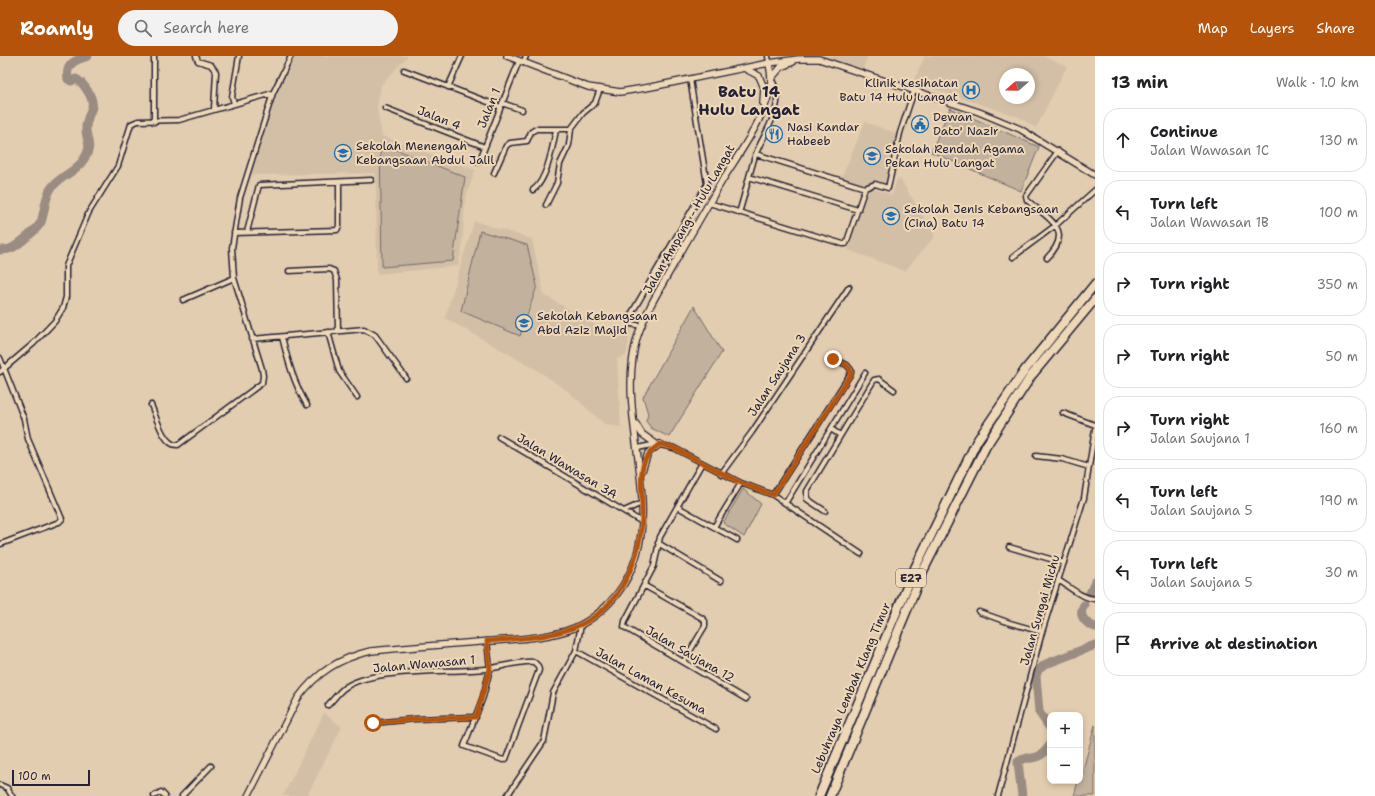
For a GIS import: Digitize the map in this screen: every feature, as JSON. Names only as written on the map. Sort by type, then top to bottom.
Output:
[{"type":"highway","name":"Lebuhraya Lembah Klang Timur","points":[[818,796],[916,568],[977,441],[1025,370],[1095,284]]},
{"type":"highway","name":"Lebuhraya Lembah Klang Timur","points":[[830,796],[923,571],[986,446],[1032,376],[1095,299]]},
{"type":"street","points":[[154,56],[154,122]]},
{"type":"street","points":[[196,56],[198,61],[211,65],[216,72],[214,109]]},
{"type":"street","points":[[234,103],[232,97],[239,56]]},
{"type":"street","points":[[151,405],[169,443],[174,446],[262,383],[264,376],[234,278],[232,248],[240,198],[273,93],[291,56]]},
{"type":"street","points":[[448,87],[462,56]]},
{"type":"street","points":[[507,56],[588,87],[611,91],[632,90],[769,63],[812,57],[979,112],[1020,129],[1095,175]]},
{"type":"street","name":"Jalan 1","points":[[478,162],[501,105],[521,62],[526,56]]},
{"type":"street","points":[[768,56],[769,63]]},
{"type":"street","points":[[739,213],[756,154],[772,122],[778,91],[771,79],[782,67],[790,62],[812,57]]},
{"type":"street","name":"Jalan Ampang - Hulu Langat","points":[[248,796],[298,698],[307,685],[330,666],[352,656],[372,651],[551,634],[581,625],[604,608],[625,583],[635,560],[642,522],[641,475],[632,401],[632,363],[642,326],[662,285],[749,137],[763,109],[771,79],[769,63]]},
{"type":"street","points":[[744,68],[759,76],[762,82],[763,109]]},
{"type":"street","points":[[404,70],[501,105],[522,110]]},
{"type":"street","points":[[642,326],[631,324],[629,319],[630,316],[707,184],[690,79]]},
{"type":"street","points":[[546,205],[557,183],[560,164],[569,145],[571,129],[583,113],[595,103],[600,89]]},
{"type":"street","points":[[756,154],[865,188],[875,184],[888,188],[900,133],[914,91]]},
{"type":"street","points":[[0,372],[33,344],[55,321],[62,308],[66,297],[66,266],[89,212],[118,166],[129,127],[134,122],[138,121],[154,122],[179,120],[273,93]]},
{"type":"street","name":"Jalan 4","points":[[385,108],[485,147]]},
{"type":"street","points":[[494,173],[508,144],[527,141],[531,132],[536,129],[571,129]]},
{"type":"street","points":[[533,190],[542,179],[552,149],[556,130]]},
{"type":"street","points":[[1047,258],[1058,245],[1060,237],[1056,225],[1027,200],[1026,196],[1058,151]]},
{"type":"street","points":[[749,177],[858,210]]},
{"type":"street","points":[[247,232],[258,185],[371,180]]},
{"type":"street","points":[[234,233],[337,230],[339,226],[338,182]]},
{"type":"street","points":[[709,203],[843,244],[848,243],[865,188]]},
{"type":"street","points":[[1013,257],[1056,225],[1095,190]]},
{"type":"street","points":[[289,271],[329,269],[334,271],[337,280],[338,331]]},
{"type":"street","points":[[183,300],[234,278]]},
{"type":"street","name":"Jalan Saujana 3","points":[[721,474],[752,432],[849,287]]},
{"type":"street","points":[[252,340],[364,329],[370,331],[406,378]]},
{"type":"street","points":[[328,332],[339,371],[357,398]]},
{"type":"street","points":[[282,337],[289,365],[298,391],[307,405]]},
{"type":"street","points":[[0,358],[24,419],[28,439],[62,519],[59,522],[1,544]]},
{"type":"street","points":[[773,495],[851,374],[851,370],[847,365],[833,359]]},
{"type":"street","points":[[786,502],[865,373]]},
{"type":"street","points":[[825,511],[807,499],[806,495],[840,435],[874,380],[879,379],[894,390]]},
{"type":"street","points":[[1063,413],[1095,424]]},
{"type":"street","points":[[634,422],[642,434],[658,444],[674,448],[721,474],[773,495],[786,502],[861,554]]},
{"type":"street","name":"Jalan Sungai Michu","points":[[998,796],[1042,632],[1084,498],[1095,429]]},
{"type":"street","points":[[830,430],[840,435]]},
{"type":"street","name":"Jalan Wawasan 3A","points":[[499,437],[642,522]]},
{"type":"street","points":[[638,448],[658,444]]},
{"type":"street","points":[[641,475],[648,453],[658,444]]},
{"type":"street","points":[[1036,456],[1062,459],[1089,467]]},
{"type":"street","points":[[684,661],[705,622],[702,618],[645,586],[654,566],[660,537],[702,463]]},
{"type":"street","points":[[714,527],[741,483]]},
{"type":"street","name":"Jalan Wawasan 3A","points":[[624,511],[642,503]]},
{"type":"street","points":[[678,507],[737,540]]},
{"type":"street","points":[[658,543],[721,581]]},
{"type":"street","points":[[1009,547],[1064,562]]},
{"type":"street","points":[[1058,580],[1078,593],[1088,598],[1095,599]]},
{"type":"street","name":"Jalan Saujana 12","points":[[645,586],[625,621],[624,627],[684,661],[746,699]]},
{"type":"street","points":[[979,612],[1042,632]]},
{"type":"street","points":[[508,796],[544,741],[553,694],[576,651],[581,625]]},
{"type":"street","points":[[373,723],[415,719],[476,717],[490,669],[487,641]]},
{"type":"street","name":"Jalan Laman Kesuma","points":[[576,651],[716,729]]},
{"type":"street","name":"Jalan Wawasan 1","points":[[328,705],[344,688],[368,679],[414,673],[458,672],[490,669],[531,662],[538,666],[538,670],[506,759],[503,760],[464,746],[476,717]]},
{"type":"street","points":[[182,796],[211,766]]},
{"type":"street","points":[[0,785],[7,788],[12,796]]},
{"type":"street","points":[[154,796],[161,792],[165,796]]},
{"type":"shaded area","name":"Sekolah Menengah Kebangsaan Abdul Jalil","points":[[295,56],[408,56],[381,85],[377,108],[382,136],[475,170],[465,200],[462,248],[458,266],[377,274],[376,173],[251,175],[276,94]]},
{"type":"shaded area","points":[[821,56],[868,56],[862,70]]},
{"type":"shaded area","name":"Klinik Kesihatan Batu 14 Hulu Langat","points":[[925,56],[1043,56],[1067,66],[1036,128],[1019,117],[913,82]]},
{"type":"shaded area","points":[[950,108],[1039,147],[1021,191],[931,152]]},
{"type":"shaded area","name":"Sekolah Rendah Agama Pekan Hulu Langat","points":[[865,122],[898,134],[886,186],[872,181],[866,187],[841,179]]},
{"type":"shaded area","points":[[380,143],[465,177],[453,261],[382,267]]},
{"type":"shaded area","name":"Sekolah Jenis Kebangsaan (Cina) Batu 14","points":[[897,179],[901,180],[935,236],[905,271],[848,250],[868,191],[872,188],[892,195]]},
{"type":"shaded area","name":"Sekolah Kebangsaan Abd Aziz Majid","points":[[474,221],[532,239],[544,295],[614,336],[631,328],[626,355],[617,359],[621,427],[605,425],[569,392],[537,370],[445,318]]},
{"type":"shaded area","points":[[480,231],[527,245],[537,286],[520,336],[461,311]]},
{"type":"shaded area","points":[[694,306],[722,352],[669,437],[651,428],[646,421],[648,414],[643,397]]},
{"type":"shaded area","points":[[743,489],[761,504],[744,537],[723,523]]},
{"type":"shaded area","points":[[324,713],[342,727],[307,796],[283,796]]},
{"type":"shaded area","points":[[1095,725],[1095,796],[1074,796],[1077,784],[1083,784],[1083,770]]},
{"type":"waterway","points":[[0,250],[8,250],[12,248],[39,225],[53,185],[81,164],[87,154],[89,146],[86,125],[92,103],[88,91],[82,84],[76,79],[71,81],[68,79],[67,74],[72,63],[88,56]]},
{"type":"waterway","points":[[1090,593],[1095,582]]},
{"type":"waterway","points":[[1084,605],[1082,609],[1082,616],[1088,624],[1095,627]]},
{"type":"waterway","points":[[1047,724],[1039,712],[1036,676],[1038,670],[1046,664],[1095,645]]},
{"type":"waterway","points":[[1022,796],[1018,762],[1025,758],[1040,756],[1048,748]]},
{"type":"place","name":"Klinik Kesihatan Batu 14 Hulu Langat","points":[[971,90]]},
{"type":"place","name":"Dewan Dato' Nazir","points":[[920,124]]},
{"type":"place","name":"Nasi Kandar Habeeb","points":[[774,134]]},
{"type":"place","name":"Sekolah Menengah Kebangsaan Abdul Jalil","points":[[343,153]]},
{"type":"place","name":"Sekolah Rendah Agama Pekan Hulu Langat","points":[[872,156]]},
{"type":"place","name":"Sekolah Jenis Kebangsaan (Cina) Batu 14","points":[[891,216]]},
{"type":"place","name":"Sekolah Kebangsaan Abd Aziz Majid","points":[[524,323]]},
{"type":"district","name":"Batu 14 Hulu Langat","points":[[749,100]]},
{"type":"route","points":[[373,723],[415,719],[476,717],[490,669],[487,641],[534,637],[564,631],[581,625],[604,608],[625,583],[635,560],[640,544],[642,522],[641,475],[643,464],[648,453],[660,444],[674,448],[721,474],[773,495],[851,374],[851,370],[847,365],[833,359]]}]
